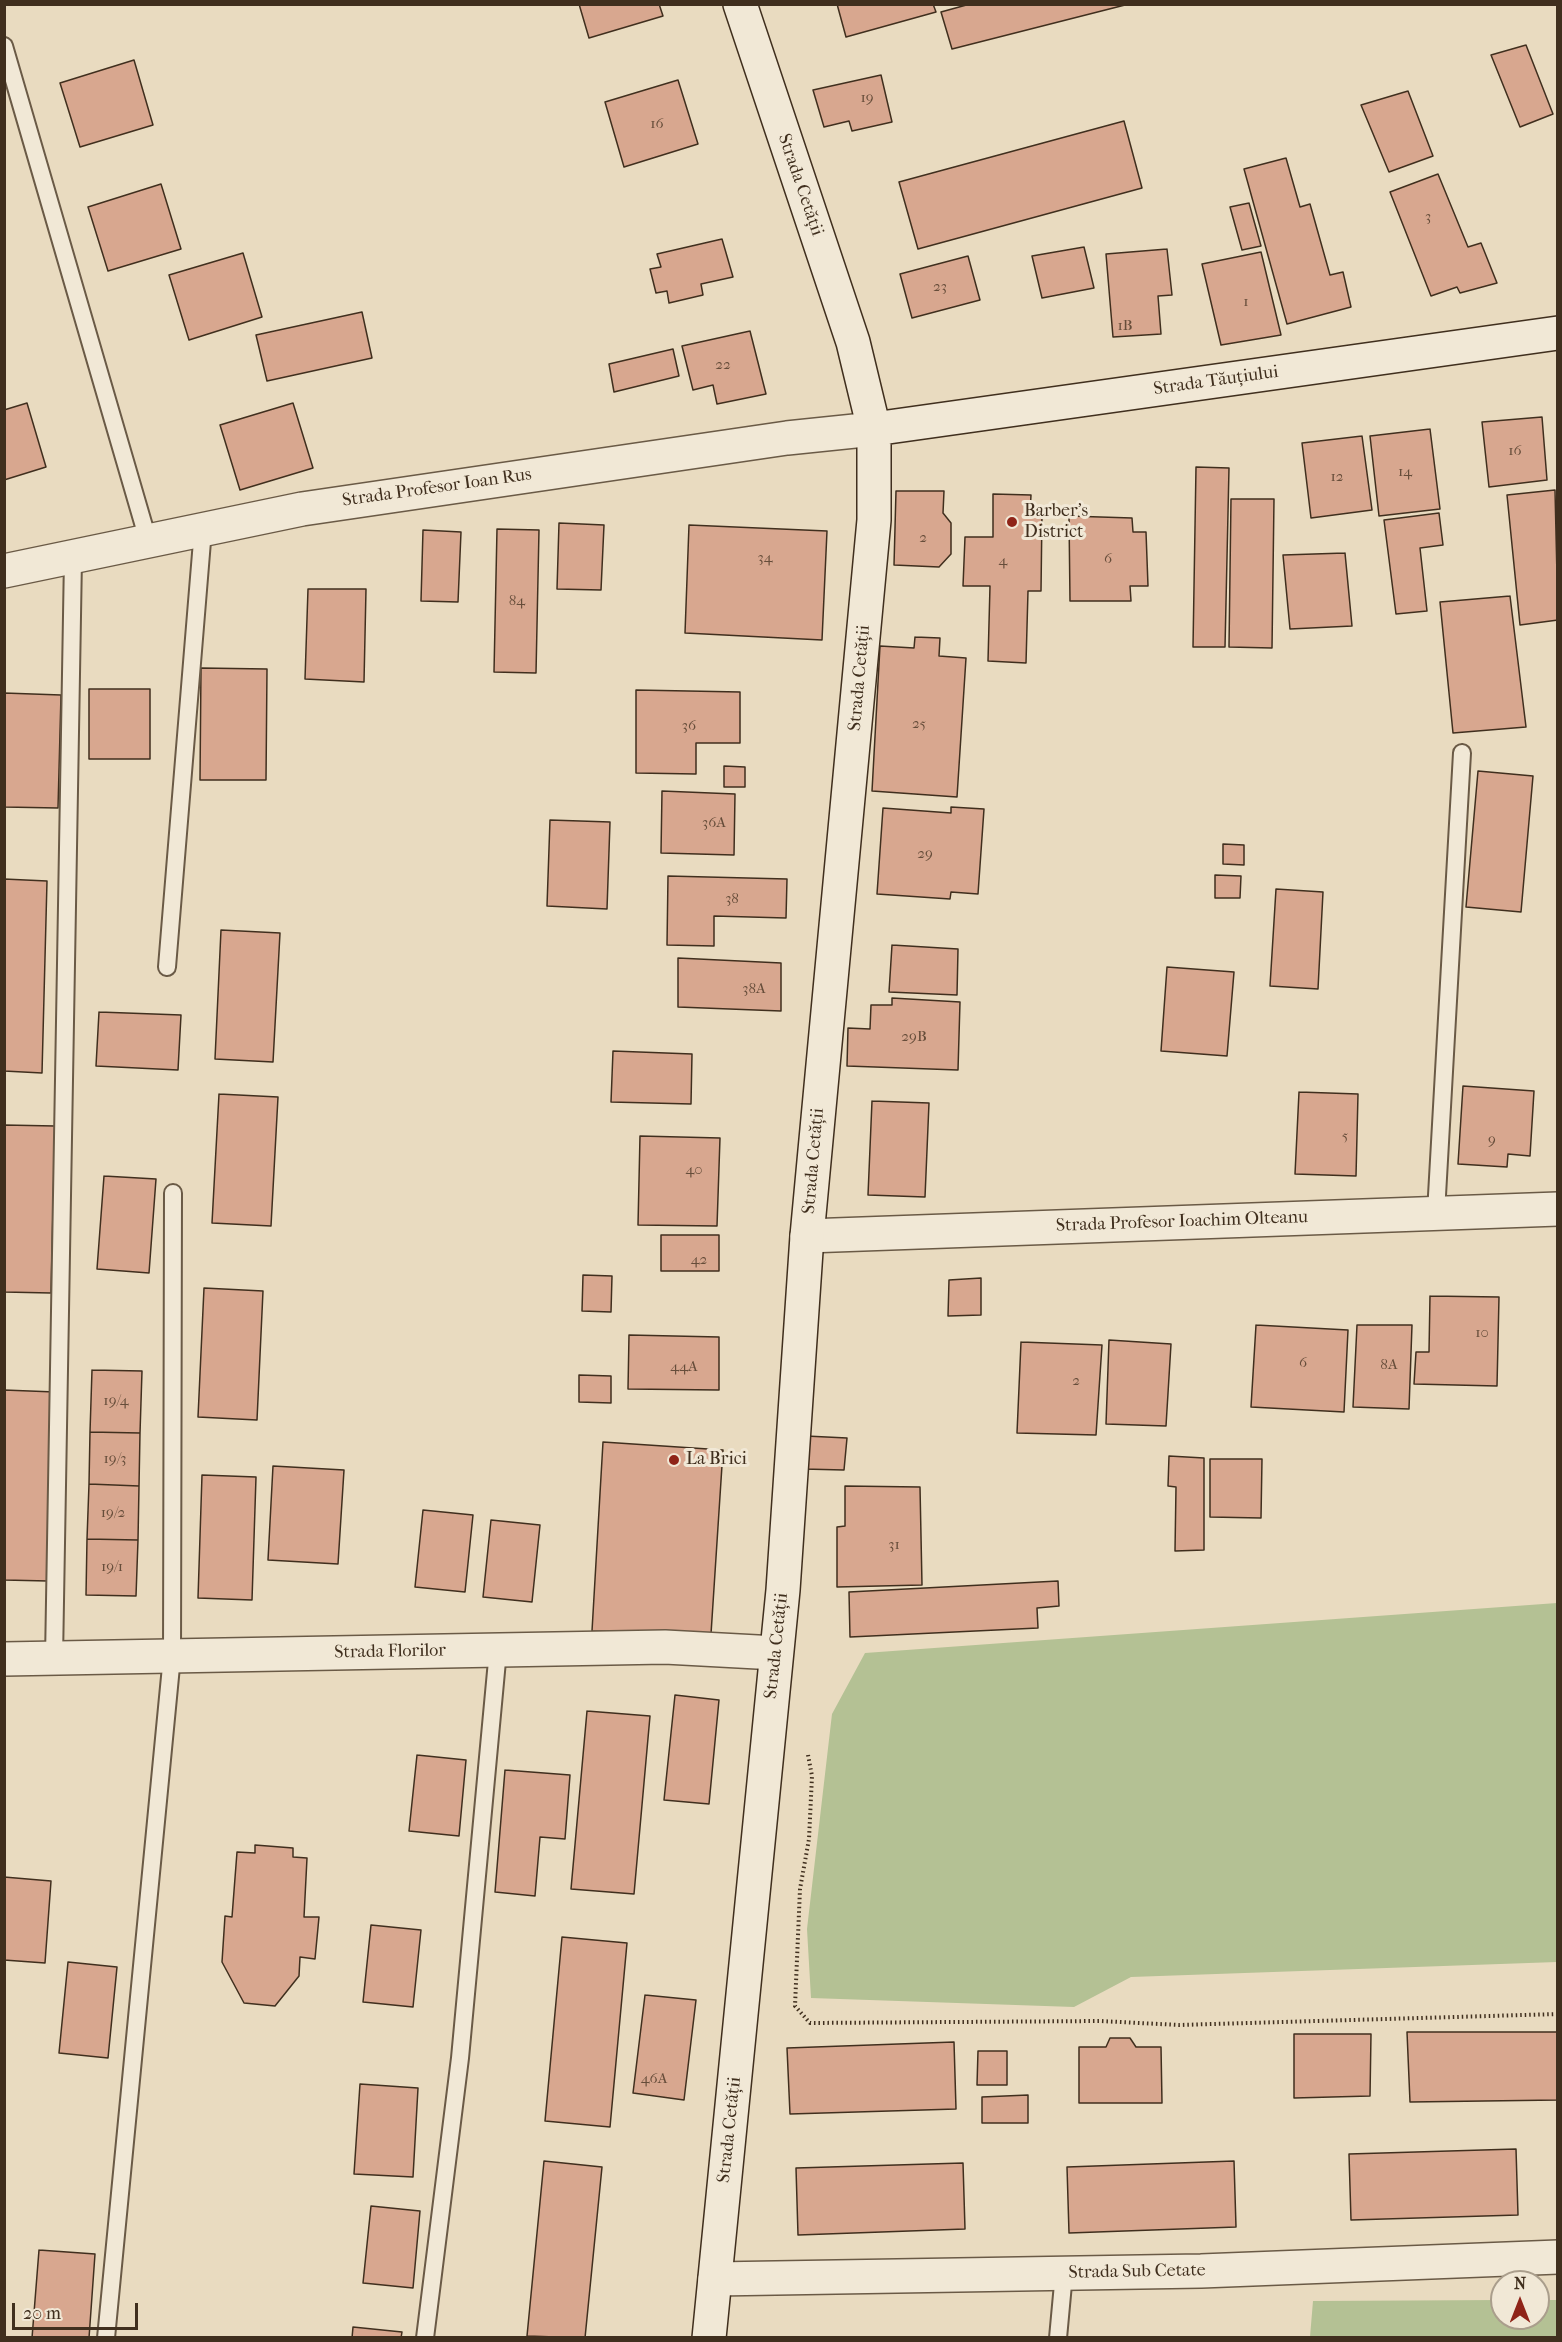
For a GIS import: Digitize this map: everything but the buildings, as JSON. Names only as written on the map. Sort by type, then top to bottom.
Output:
[{"type":"street","name":"Strada Cetății","points":[[709,2337],[784,1578],[807,1236],[874,520],[874,429],[853,342],[740,4]]},
{"type":"street","name":"Strada Tăuțiului","points":[[874,429],[1557,333]]},
{"type":"street","name":"Strada Profesor Ioan Rus","points":[[4,571],[302,508],[787,438],[874,429]]},
{"type":"street","name":"Strada Profesor Ioachim Olteanu","points":[[807,1236],[1557,1209]]},
{"type":"street","name":"Strada Florilor","points":[[4,1659],[665,1647],[776,1653]]},
{"type":"street","name":"Strada Sub Cetate","points":[[716,2279],[1064,2273],[1557,2257]]},
{"type":"lane","points":[[4,46],[148,540]]},
{"type":"lane","points":[[167,967],[202,529]]},
{"type":"lane","points":[[54,1658],[73,558]]},
{"type":"lane","points":[[1436,1213],[1462,753]]},
{"type":"lane","points":[[106,2337],[172,1656],[173,1193]]},
{"type":"lane","points":[[425,2337],[460,2058],[498,1650]]},
{"type":"lane","points":[[1058,2337],[1064,2273]]},
{"type":"path","points":[[805,1744],[812,1776],[809,1839],[800,1889],[795,2006],[810,2023],[1100,2021],[1179,2025],[1557,2014]]},
{"type":"green space","points":[[1557,1603],[1557,1962],[1131,1977],[1074,2007],[811,1998],[807,1929],[832,1714],[865,1653]]},
{"type":"green space","points":[[1490,2300],[1490,2330],[1550,2330],[1550,2300],[1557,2300],[1557,2337],[1310,2337],[1313,2301]]},
{"type":"place","name":"Barber's District","points":[[1012,522]]},
{"type":"place","name":"La Brici","points":[[674,1460]]}]
